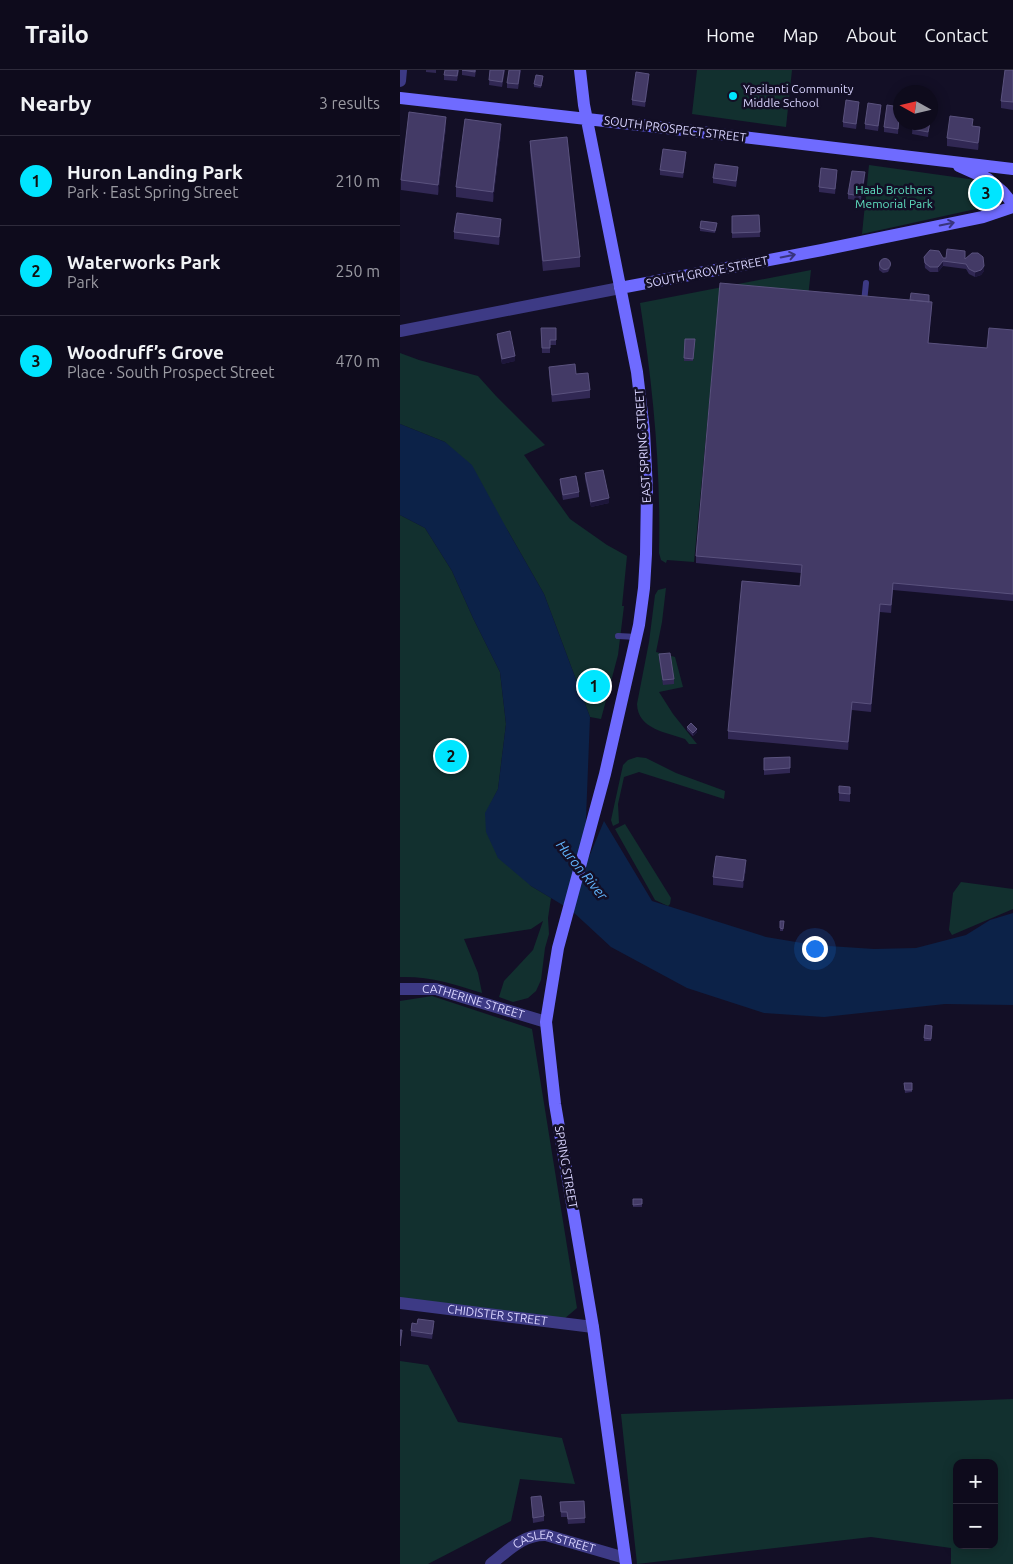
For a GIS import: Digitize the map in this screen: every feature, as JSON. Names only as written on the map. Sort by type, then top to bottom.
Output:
[{"type":"main road","name":"EAST SPRING STREET","points":[[580,70],[587,119],[637,372],[644,432],[647,490],[644,588],[637,637],[604,774]]},
{"type":"main road","name":"SOUTH PROSPECT STREET","points":[[400,98],[1013,169]]},
{"type":"main road","name":"SOUTH PROSPECT STREET","points":[[950,162],[997,185],[1013,206]]},
{"type":"main road","name":"SOUTH GROVE STREET","points":[[620,288],[973,219],[1013,206]]},
{"type":"main road","name":"SPRING STREET","points":[[604,774],[558,948],[546,1022],[555,1104],[593,1327],[626,1561]]},
{"type":"street","points":[[400,81],[401,70]]},
{"type":"street","name":"SOUTH GROVE STREET","points":[[400,331],[620,288]]},
{"type":"street","name":"CATHERINE STREET","points":[[400,989],[436,989],[546,1022]]},
{"type":"street","name":"CHIDISTER STREET","points":[[400,1303],[593,1327]]},
{"type":"street","name":"CASLER STREET","points":[[491,1564],[521,1541],[539,1535],[546,1535],[626,1561]]},
{"type":"lane","points":[[864,302],[866,283]]},
{"type":"lane","points":[[618,636],[637,637]]},
{"type":"green space","points":[[697,70],[792,70],[786,127],[692,114]]},
{"type":"green space","name":"Haab Brothers Memorial Park","points":[[869,165],[976,180],[995,192],[1000,202],[862,234]]},
{"type":"green space","points":[[811,270],[808,297],[720,290],[694,562],[667,560],[666,563],[661,560],[659,553],[659,490],[655,428],[640,303]]},
{"type":"green space","points":[[400,353],[478,376],[545,445],[524,455],[570,519],[607,545],[627,556],[622,606],[624,606],[618,655],[601,719],[590,717],[544,594],[508,531],[445,442],[400,424]]},
{"type":"green space","points":[[400,515],[425,528],[452,571],[500,672],[506,724],[498,789],[486,813],[531,886],[551,898],[548,918],[549,934],[545,948],[541,980],[536,991],[528,998],[513,1002],[499,997],[504,981],[533,950],[543,921],[531,929],[464,939],[478,973],[482,993],[431,979],[400,977]]},
{"type":"green space","points":[[666,588],[656,652],[675,657],[683,687],[659,692],[673,714],[697,744],[689,744],[685,739],[647,724],[642,719],[637,704],[649,642],[655,595],[658,590]]},
{"type":"green space","points":[[637,757],[646,758],[676,773],[725,791],[724,799],[639,772],[624,777],[618,804],[619,823],[613,826],[611,820],[623,765],[628,760]]},
{"type":"green space","points":[[625,824],[671,898],[668,906],[655,900],[615,829]]},
{"type":"green space","points":[[961,882],[1013,889],[1013,909],[952,935],[949,930],[953,893]]},
{"type":"green space","points":[[432,996],[532,1029],[577,1308],[564,1319],[400,1299],[400,1001]]},
{"type":"green space","points":[[400,1361],[428,1365],[458,1422],[562,1438],[575,1484],[520,1479],[511,1521],[428,1564],[400,1564]]},
{"type":"green space","points":[[1013,1399],[1013,1564],[951,1564],[951,1548],[871,1537],[637,1564],[621,1414]]},
{"type":"water","name":"Huron River","points":[[400,424],[445,442],[472,465],[544,594],[590,717],[584,869],[604,821],[652,901],[766,937],[814,945],[874,949],[916,948],[966,935],[990,920],[1013,913],[1013,1005],[945,1004],[824,1017],[764,1013],[687,988],[611,947],[571,910],[531,886],[498,858],[486,832],[485,813],[498,789],[506,724],[500,672],[452,571],[425,528],[400,515]]},
{"type":"building","points":[[445,70],[458,70],[457,76],[444,75]]},
{"type":"building","points":[[490,70],[504,70],[502,82],[489,80]]},
{"type":"building","points":[[509,70],[520,70],[518,84],[507,83]]},
{"type":"building","points":[[1005,70],[1013,70],[1013,102],[1001,101]]},
{"type":"building","points":[[636,72],[649,74],[645,102],[632,100]]},
{"type":"building","points":[[536,75],[543,76],[541,86],[534,84]]},
{"type":"building","points":[[846,100],[859,102],[856,124],[843,122]]},
{"type":"building","points":[[868,103],[881,105],[878,126],[865,124]]},
{"type":"building","points":[[887,105],[893,106],[893,128],[884,127]]},
{"type":"building","points":[[409,112],[446,117],[438,185],[401,180]]},
{"type":"building","points":[[950,116],[973,119],[972,126],[980,127],[978,143],[947,138]]},
{"type":"building","points":[[465,119],[501,124],[493,192],[456,187]]},
{"type":"building","points":[[567,137],[580,257],[543,261],[530,141]]},
{"type":"building","points":[[663,149],[686,152],[683,173],[660,170]]},
{"type":"building","points":[[715,164],[738,167],[736,181],[713,178]]},
{"type":"building","points":[[821,168],[837,170],[835,189],[819,187]]},
{"type":"building","points":[[852,171],[865,172],[861,196],[848,194]]},
{"type":"building","points":[[457,213],[501,219],[499,237],[454,232]]},
{"type":"building","points":[[759,215],[760,232],[732,233],[732,216]]},
{"type":"building","points":[[701,221],[717,223],[715,231],[700,228]]},
{"type":"building","points":[[947,249],[965,251],[965,259],[972,253],[978,253],[983,257],[984,266],[981,270],[975,272],[969,269],[966,264],[943,261],[938,267],[930,267],[925,263],[924,257],[930,250],[939,251],[943,258],[946,258]]},
{"type":"building","points":[[885,258],[891,264],[885,270],[879,264]]},
{"type":"building","points":[[720,283],[932,302],[928,343],[987,348],[989,328],[1013,330],[1013,594],[893,583],[891,605],[880,604],[871,704],[852,702],[848,742],[728,731],[742,581],[800,586],[802,565],[696,556]]},
{"type":"building","points":[[911,293],[929,295],[929,302],[910,300]]},
{"type":"building","points":[[541,328],[556,328],[556,340],[550,340],[550,348],[542,348]]},
{"type":"building","points":[[510,331],[515,356],[502,359],[497,334]]},
{"type":"building","points":[[685,339],[695,339],[693,359],[684,358]]},
{"type":"building","points":[[575,364],[576,374],[588,373],[590,390],[552,395],[549,367]]},
{"type":"building","points":[[603,470],[609,498],[591,502],[585,473]]},
{"type":"building","points":[[576,476],[579,492],[563,495],[560,479]]},
{"type":"building","points":[[670,653],[674,679],[663,680],[659,654]]},
{"type":"building","points":[[691,723],[697,729],[693,733],[687,727]]},
{"type":"building","points":[[790,757],[790,768],[764,770],[764,758]]},
{"type":"building","points":[[839,786],[850,787],[850,794],[839,793]]},
{"type":"building","points":[[716,856],[746,860],[743,881],[713,877]]},
{"type":"building","points":[[780,921],[784,921],[783,929],[780,928]]},
{"type":"building","points":[[925,1025],[932,1026],[931,1039],[924,1038]]},
{"type":"building","points":[[904,1083],[912,1083],[912,1090],[905,1090]]},
{"type":"building","points":[[633,1199],[642,1199],[642,1204],[633,1205]]},
{"type":"building","points":[[418,1319],[434,1321],[432,1334],[411,1331],[412,1323],[417,1324]]},
{"type":"building","points":[[400,1330],[402,1330],[400,1346]]},
{"type":"building","points":[[541,1496],[544,1516],[533,1518],[531,1497]]},
{"type":"building","points":[[584,1501],[585,1518],[568,1519],[567,1512],[561,1512],[560,1502]]},
{"type":"place","name":"Ypsilanti Community Middle School","points":[[733,96]]},
{"type":"place","name":"Woodruff’s Grove","points":[[986,193]]},
{"type":"place","name":"Huron Landing Park","points":[[594,686]]},
{"type":"place","name":"Waterworks Park","points":[[451,756]]}]
